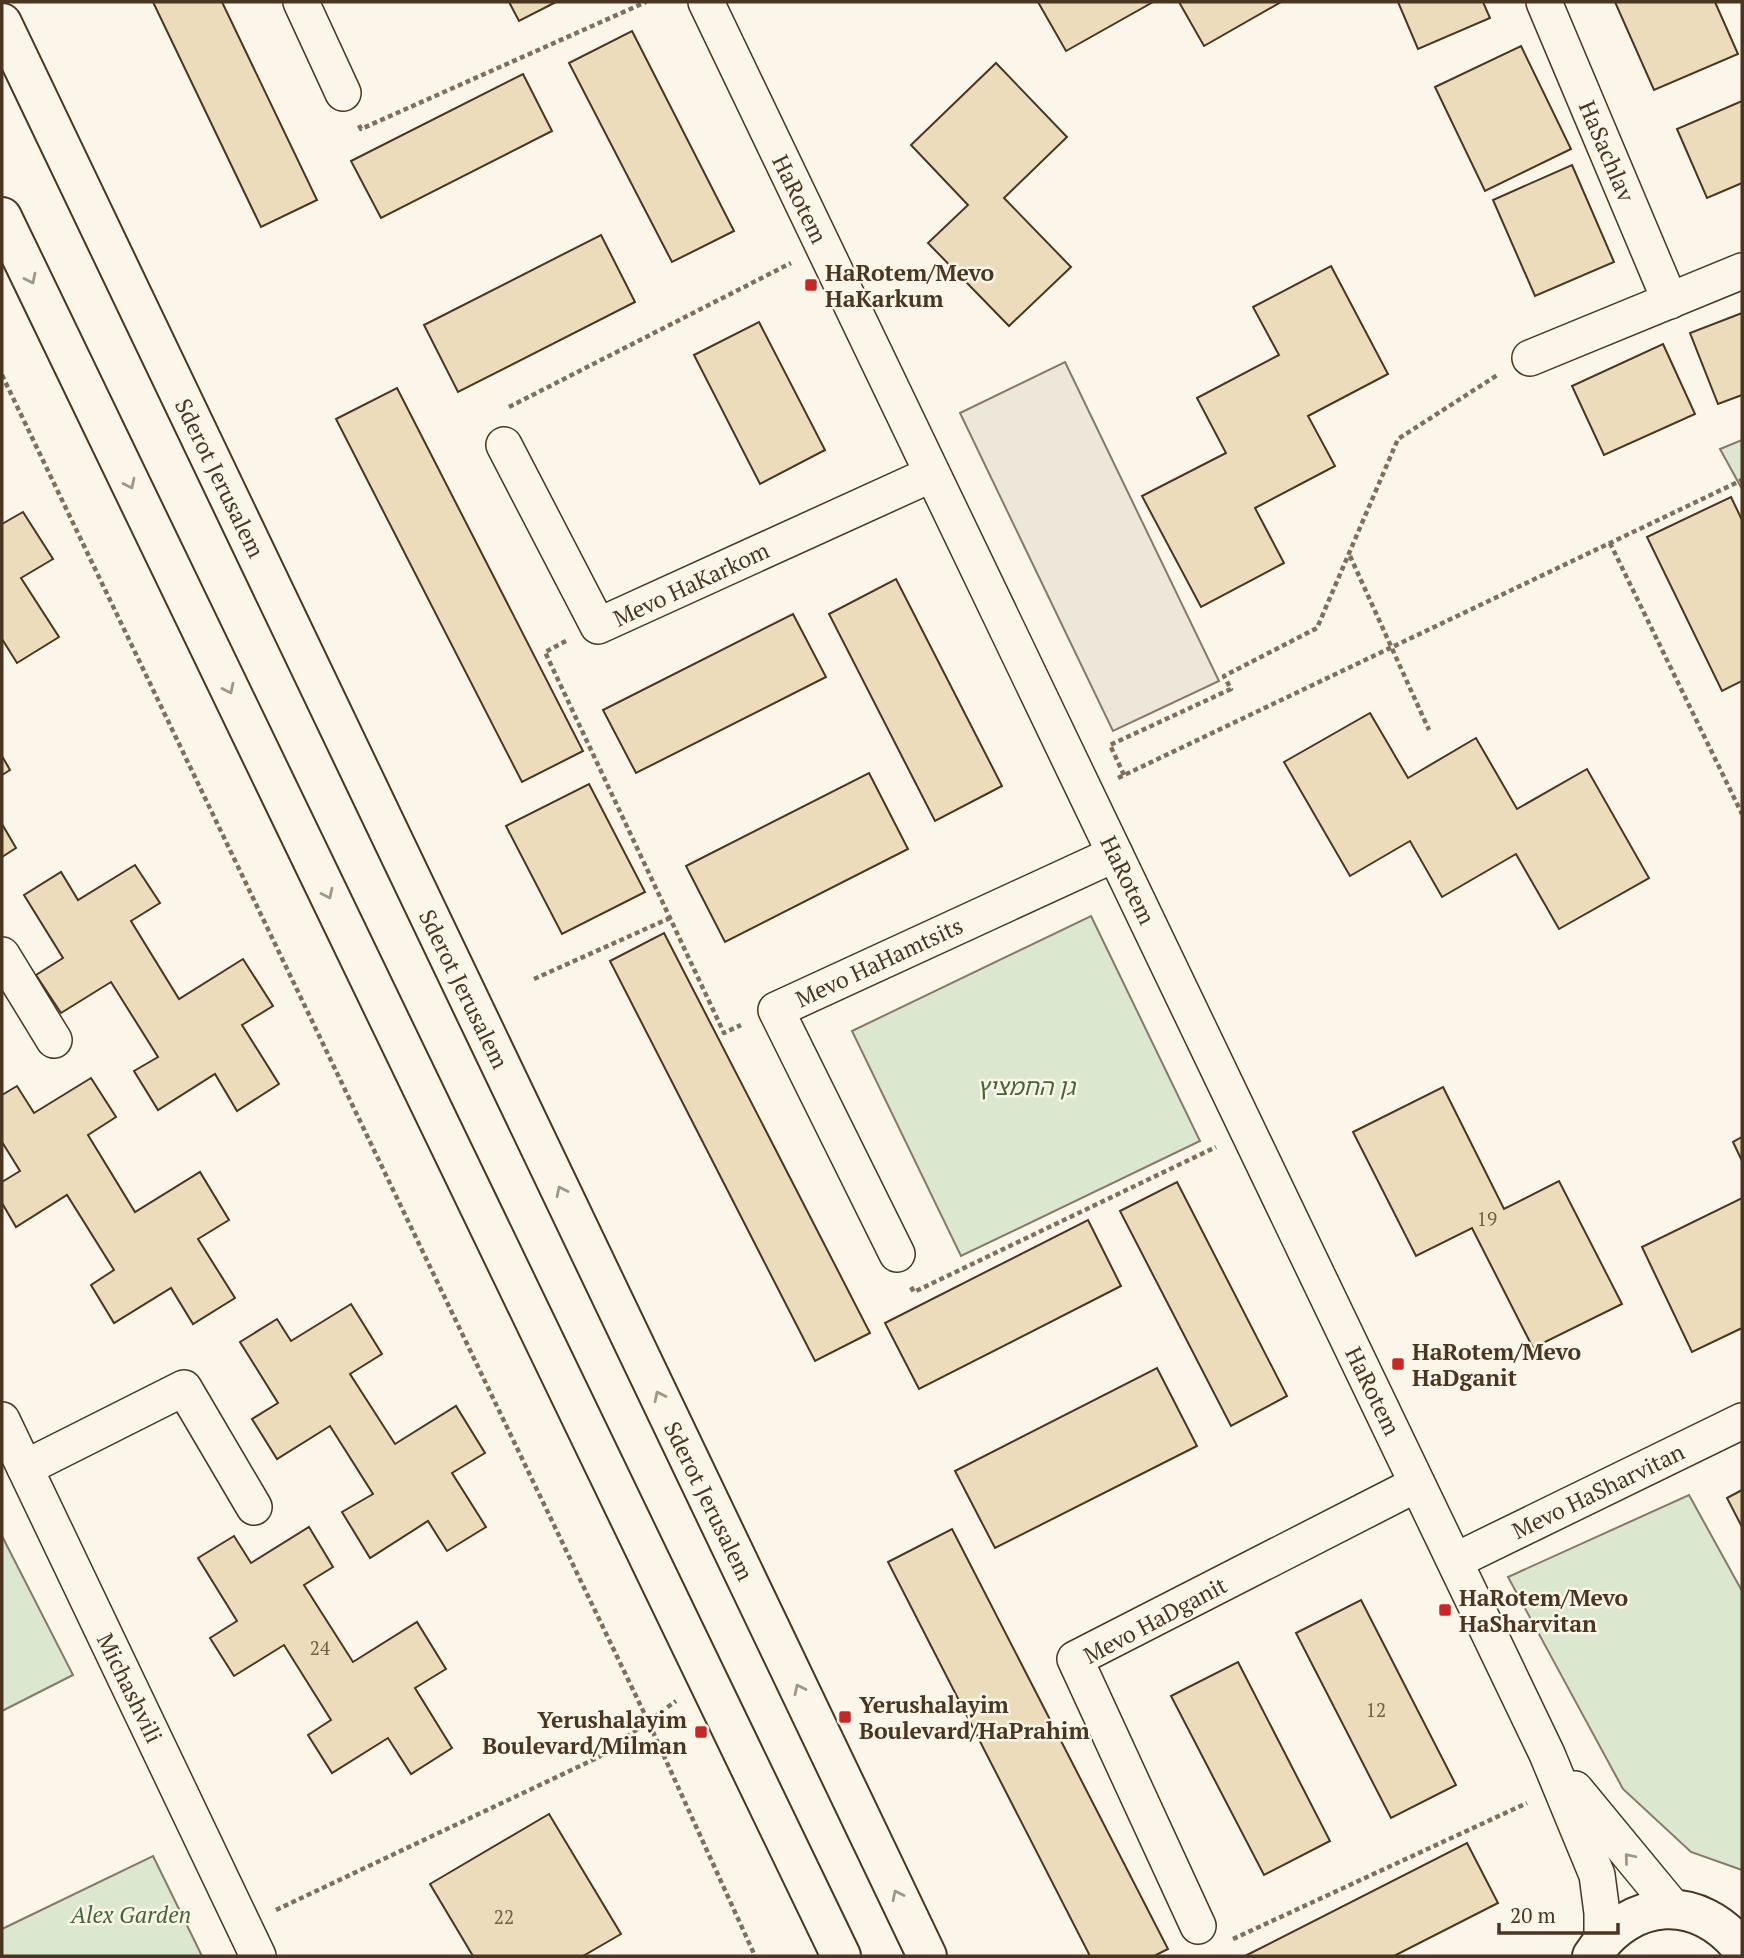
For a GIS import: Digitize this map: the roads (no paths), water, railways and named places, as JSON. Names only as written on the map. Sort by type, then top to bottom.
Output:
[{"type":"main road","name":"Sderot Jerusalem","points":[[2,23],[927,1956]]},
{"type":"main road","points":[[2,217],[841,1956]]},
{"type":"main road","points":[[1597,1949],[1616,1926],[1634,1916],[1653,1910],[1674,1909],[1727,1922],[1731,1934],[1742,1949]]},
{"type":"street","points":[[301,2],[343,93]]},
{"type":"street","name":"HaSachlav","points":[[1544,2],[1670,301]]},
{"type":"street","name":"HaRotem","points":[[712,4],[823,247],[1547,1754],[1597,1875],[1602,1913],[1597,1949]]},
{"type":"street","points":[[1516,365],[1742,271]]},
{"type":"street","name":"Mevo HaKarkom","points":[[504,445],[598,626],[932,474]]},
{"type":"street","name":"Mevo HaHamtsits","points":[[897,1254],[776,1010],[1115,854]]},
{"type":"street","points":[[2,956],[54,1040]]},
{"type":"street","points":[[24,1468],[184,1388],[254,1507]]},
{"type":"street","name":"Michashvili","points":[[2,1420],[251,1941]]},
{"type":"street","name":"Mevo HaSharvitan","points":[[1455,1562],[1742,1421]]},
{"type":"street","name":"Mevo HaDganit","points":[[1198,1926],[1075,1659],[1417,1484]]},
{"type":"street","name":"HaRotem","points":[[1547,1754],[1610,1835],[1674,1909]]},
{"type":"place","name":"HaRotem/Mevo HaKarkum","points":[[811,285]]},
{"type":"place","name":"HaRotem/Mevo HaDganit","points":[[1398,1364]]},
{"type":"place","name":"HaRotem/Mevo HaSharvitan","points":[[1445,1610]]},
{"type":"place","name":"Yerushalayim Boulevard/HaPrahim","points":[[845,1717]]},
{"type":"place","name":"Yerushalayim Boulevard/Milman","points":[[701,1732]]},
{"type":"park label","name":"גן החמציץ","points":[[1026,1086]]},
{"type":"park label","name":"Alex Garden","points":[[131,1914]]}]
